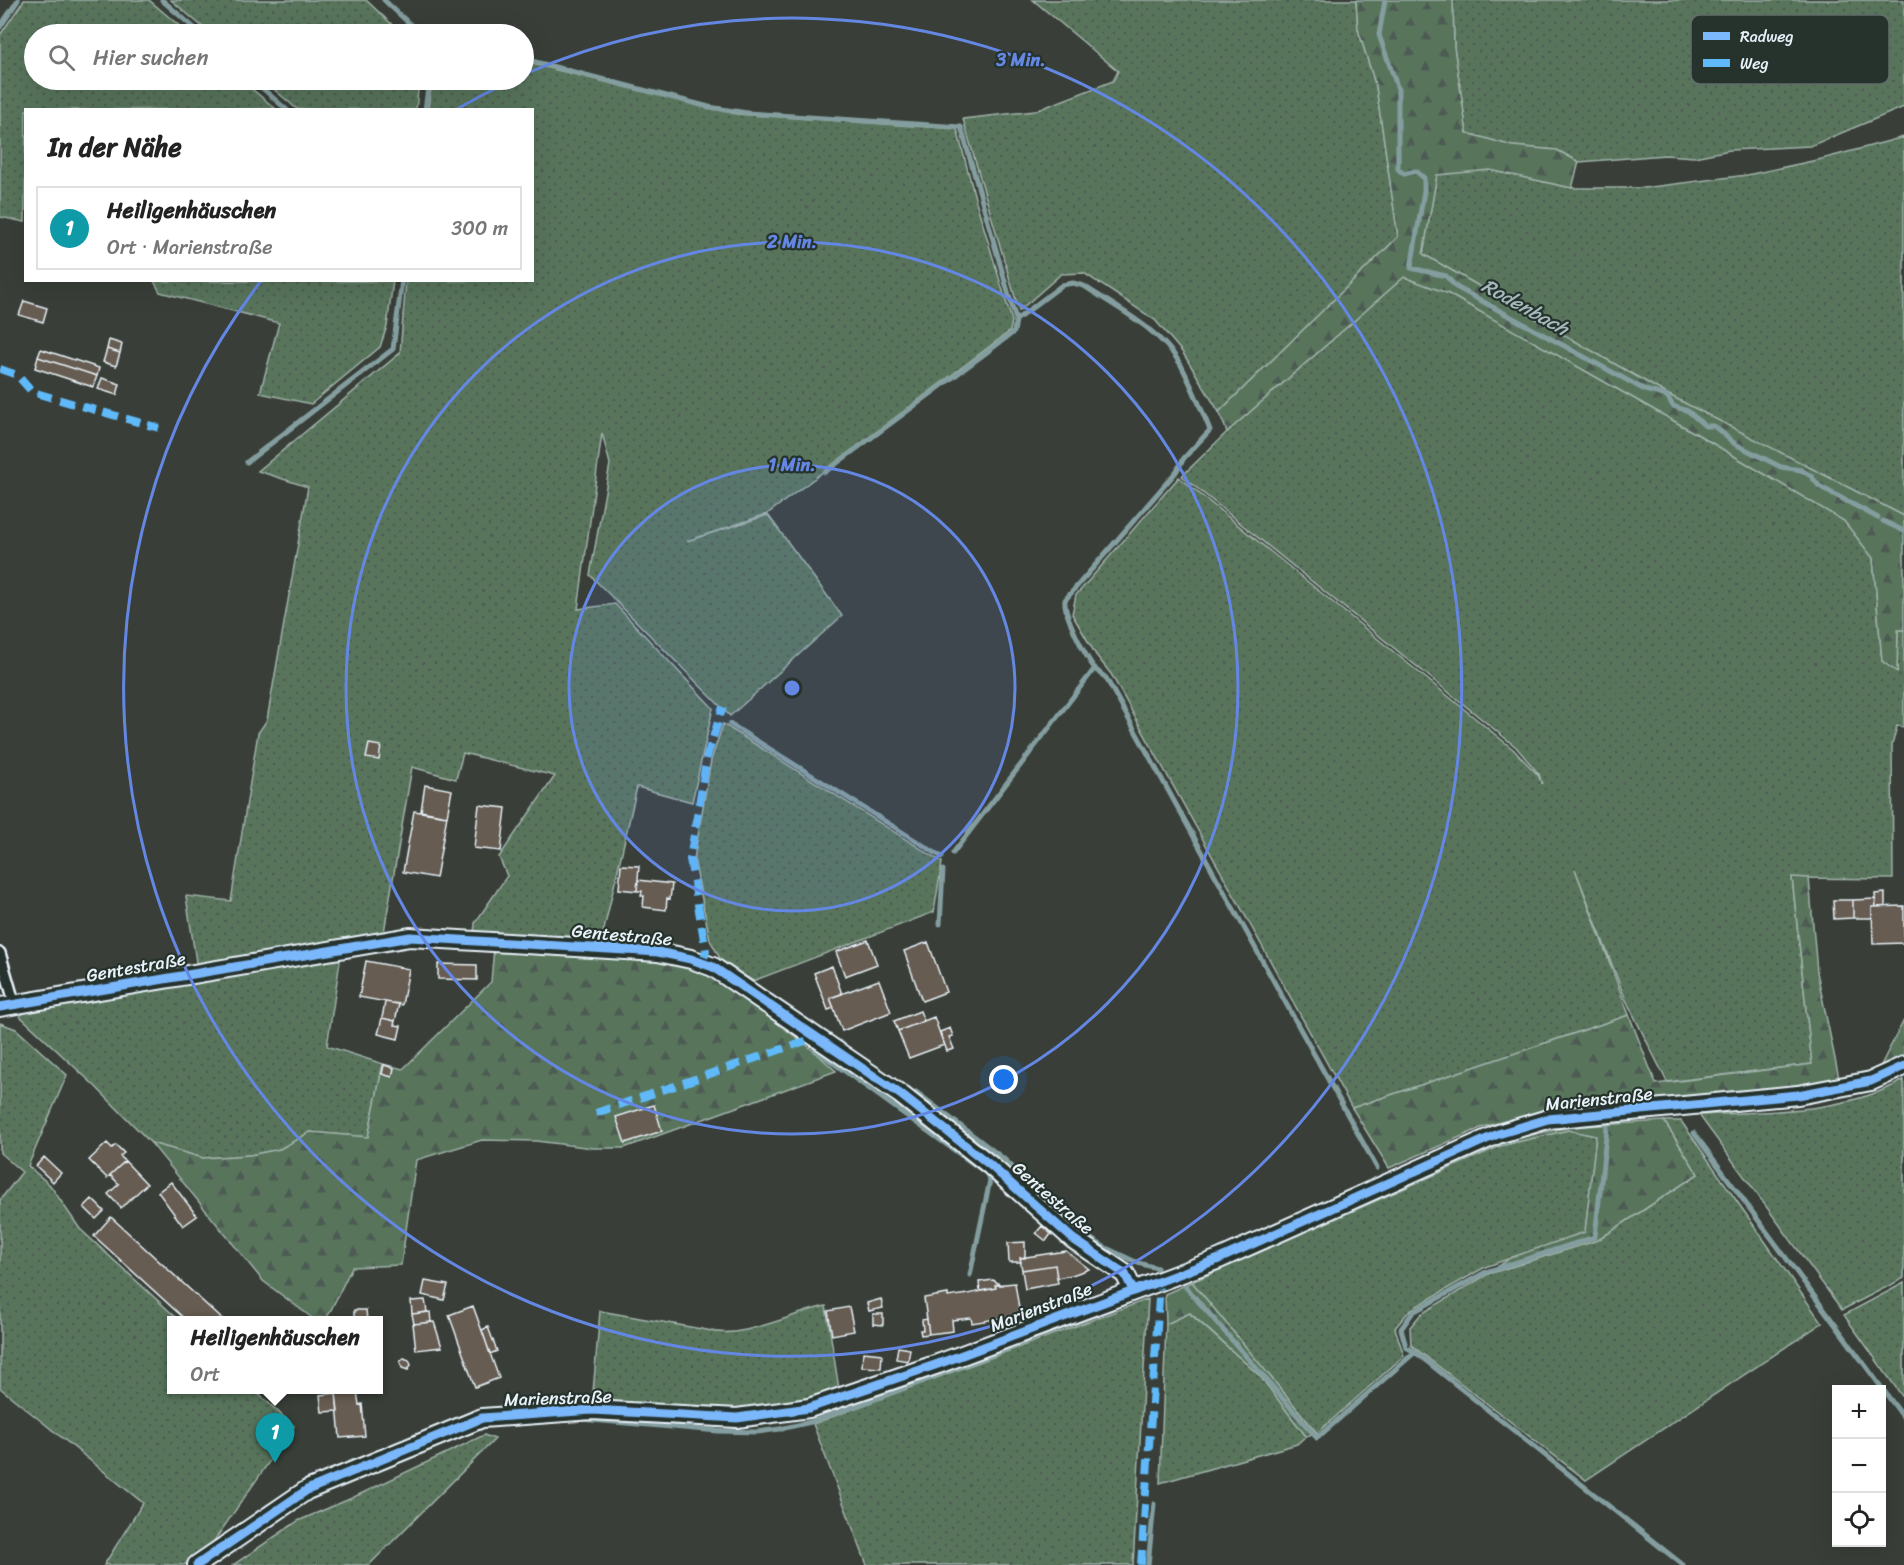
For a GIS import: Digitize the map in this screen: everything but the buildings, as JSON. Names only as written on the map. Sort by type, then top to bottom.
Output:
[{"type":"street","name":"Gentestraße","points":[[7,1006],[410,937],[658,952],[691,958],[713,967],[900,1094],[990,1166],[1072,1239],[1125,1274],[1133,1290]]},
{"type":"street","name":"Marienstraße","points":[[197,1565],[307,1490],[482,1418],[592,1410],[737,1418],[809,1408],[939,1364],[1219,1259],[1498,1134],[1548,1119],[1798,1095],[1871,1081],[1904,1066]]},
{"type":"lane","points":[[0,953],[7,1006]]},
{"type":"green space","points":[[24,0],[149,0],[177,24],[24,24],[24,90],[253,90],[275,108],[24,108],[24,222],[0,217],[0,35]]},
{"type":"green space","points":[[171,0],[366,0],[391,24],[199,24]]},
{"type":"green space","points":[[1033,0],[1356,0],[1358,29],[1376,87],[1398,237],[1219,412],[1183,353],[1155,320],[1084,273],[1061,274],[1019,311],[963,119],[1035,111],[1113,81],[1118,71]]},
{"type":"green space","points":[[1356,0],[1453,0],[1454,47],[1467,133],[1512,146],[1557,150],[1579,162],[1572,188],[1490,170],[1437,175],[1423,254],[1667,394],[1904,516],[1904,630],[1898,630],[1897,672],[1882,661],[1873,558],[1844,521],[1697,434],[1447,293],[1404,277],[1227,432],[1219,412],[1398,237],[1376,87],[1358,29]]},
{"type":"green space","points":[[1453,0],[1904,0],[1904,107],[1810,146],[1730,150],[1694,157],[1665,155],[1579,162],[1557,150],[1512,146],[1467,133],[1454,47]]},
{"type":"green space","points":[[534,64],[736,114],[957,129],[1012,321],[1010,331],[767,514],[687,541],[768,515],[842,616],[730,716],[590,575],[610,464],[602,433],[578,609],[615,604],[713,708],[692,802],[637,787],[602,938],[474,934],[475,923],[507,876],[499,857],[555,776],[463,753],[456,779],[412,767],[384,932],[197,968],[186,896],[231,901],[258,733],[267,720],[308,487],[258,471],[400,353],[406,282],[534,282],[534,108],[428,108],[431,90],[534,90]]},
{"type":"green space","points":[[275,90],[418,90],[416,108],[296,108]]},
{"type":"green space","points":[[1904,137],[1904,516],[1667,394],[1423,254],[1437,174],[1490,170],[1572,188],[1643,188],[1747,175],[1822,159]]},
{"type":"green space","points":[[1404,277],[1447,293],[1697,434],[1844,521],[1873,558],[1882,661],[1897,671],[1898,630],[1904,630],[1904,727],[1897,726],[1892,745],[1893,879],[1792,878],[1812,1064],[1667,1082],[1625,998],[1575,869],[1629,1015],[1352,1108],[1111,674],[1096,655],[1072,614],[1076,595],[1179,477],[1513,749],[1538,775],[1542,784],[1539,774],[1516,747],[1182,476],[1227,432]]},
{"type":"green space","points":[[155,282],[393,282],[387,326],[380,347],[311,404],[260,393],[279,323],[160,292]]},
{"type":"green space","points":[[723,724],[942,862],[934,912],[753,981],[721,960],[710,940],[694,859],[711,760]]},
{"type":"green space","points":[[1792,877],[1809,878],[1817,972],[1840,1083],[1544,1111],[1483,1127],[1389,1168],[1352,1108],[1629,1015],[1656,1084],[1812,1064]]},
{"type":"green space","points":[[494,948],[658,958],[712,974],[809,1047],[836,1071],[624,1148],[593,1148],[536,1141],[482,1140],[416,1160],[401,1265],[352,1267],[328,1316],[310,1316],[263,1281],[151,1143],[203,1158],[250,1155],[280,1149],[310,1132],[368,1137],[383,1064],[403,1069],[491,982]]},
{"type":"green space","points":[[341,955],[327,1046],[383,1064],[368,1137],[310,1132],[280,1149],[250,1155],[203,1158],[151,1143],[96,1087],[20,1016],[30,1009]]},
{"type":"green space","points":[[1904,1020],[1904,1058],[1878,1071]]},
{"type":"green space","points":[[0,1023],[16,1029],[67,1075],[28,1166],[50,1185],[80,1229],[175,1316],[167,1316],[167,1394],[258,1394],[294,1426],[207,1551],[184,1565],[104,1565],[143,1503],[0,1388],[0,1200],[22,1172],[0,1153]]},
{"type":"green space","points":[[1904,1080],[1904,1278],[1842,1310],[1699,1115],[1778,1111],[1830,1105],[1880,1091]]},
{"type":"green space","points":[[1664,1121],[1681,1121],[1822,1323],[1586,1480],[1411,1345],[1410,1327],[1421,1314],[1488,1274],[1598,1240],[1698,1174]]},
{"type":"green space","points":[[1664,1121],[1698,1174],[1598,1240],[1488,1274],[1510,1258],[1585,1232],[1596,1136],[1568,1130],[1500,1146],[1370,1203],[1377,1196],[1498,1142],[1569,1127]]},
{"type":"green space","points":[[1568,1130],[1596,1136],[1585,1232],[1485,1267],[1410,1310],[1395,1328],[1404,1356],[1317,1433],[1192,1282],[1500,1146]]},
{"type":"green space","points":[[1192,1282],[1317,1433],[1306,1436],[1260,1376],[1190,1313],[1166,1324],[1165,1294]]},
{"type":"green space","points":[[1904,1283],[1904,1399],[1844,1315]]},
{"type":"green space","points":[[1148,1299],[1133,1565],[867,1565],[813,1424]]},
{"type":"green space","points":[[826,1306],[839,1389],[809,1399],[779,1405],[717,1410],[592,1404],[600,1311],[720,1332],[734,1332],[766,1325]]},
{"type":"green space","points":[[1189,1313],[1260,1376],[1306,1436],[1297,1444],[1160,1483],[1166,1324]]},
{"type":"green space","points":[[484,1435],[495,1439],[369,1565],[233,1565],[298,1521]]},
{"type":"waterway","points":[[0,27],[18,0]]},
{"type":"waterway","points":[[162,0],[190,24]]},
{"type":"waterway","points":[[384,0],[410,24]]},
{"type":"waterway","name":"Rodenbach","points":[[1385,0],[1379,35],[1398,89],[1398,169],[1404,174],[1416,171],[1424,178],[1424,191],[1411,268],[1446,276],[1456,287],[1645,390],[1667,396],[1673,406],[1688,411],[1705,426],[1714,426],[1735,444],[1781,467],[1801,470],[1811,476],[1819,486],[1878,518]]},
{"type":"waterway","points":[[534,62],[709,107],[747,113],[961,127],[1016,320],[1014,332],[825,472]]},
{"type":"waterway","points":[[264,90],[285,108]]},
{"type":"waterway","points":[[425,108],[428,90]]},
{"type":"waterway","points":[[247,462],[393,349],[402,282]]},
{"type":"waterway","points":[[1016,320],[1062,285],[1073,283],[1084,286],[1137,320],[1162,341],[1181,365],[1200,405],[1210,430],[1065,600],[1065,606],[1071,625],[1086,655],[1095,669],[1106,678],[1377,1168]]},
{"type":"waterway","name":"Rodenbach","points":[[1883,521],[1904,531]]},
{"type":"waterway","points":[[953,853],[1095,668]]},
{"type":"waterway","points":[[730,724],[942,857]]},
{"type":"waterway","points":[[940,924],[943,870]]},
{"type":"waterway","points":[[814,1049],[986,1173],[990,1180],[970,1275]]},
{"type":"waterway","points":[[916,1092],[1004,1159],[1078,1231],[1104,1247],[1138,1263],[1157,1268]]},
{"type":"waterway","points":[[1415,1352],[1406,1347],[1401,1329],[1413,1312],[1486,1272],[1595,1237],[1607,1127]]},
{"type":"waterway","points":[[1694,1133],[1904,1418]]},
{"type":"waterway","points":[[1185,1286],[1317,1438],[1415,1352],[1683,1565]]},
{"type":"waterway","points":[[580,1419],[718,1431],[757,1432],[780,1429],[811,1422],[856,1406],[1121,1305]]},
{"type":"waterway","points":[[1148,1565],[1154,1504]]},
{"type":"marked path","points":[[0,369],[17,375],[32,392],[159,428]]},
{"type":"marked path","points":[[703,963],[706,951],[690,859],[707,756],[723,707]]},
{"type":"marked path","points":[[596,1113],[817,1037]]},
{"type":"marked path","points":[[1141,1565],[1159,1298],[1158,1281]]},
{"type":"cycle path","points":[[0,1007],[410,937],[658,952],[691,959],[713,967],[900,1094],[990,1165],[1073,1239],[1125,1274],[1133,1290]]},
{"type":"cycle path","points":[[197,1565],[307,1490],[482,1418],[592,1410],[737,1418],[809,1408],[938,1364],[1219,1259],[1498,1134],[1548,1119],[1798,1095],[1871,1081],[1904,1066]]},
{"type":"place","name":"Heiligenhäuschen","points":[[275,1463]]}]
